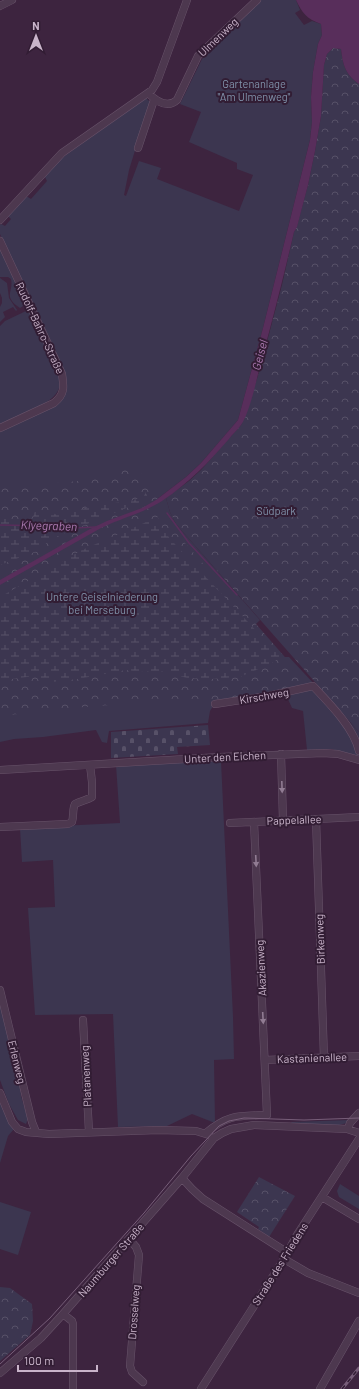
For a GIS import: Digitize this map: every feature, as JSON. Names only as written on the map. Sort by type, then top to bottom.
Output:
[{"type":"street","points":[[0,6],[12,0]]},
{"type":"street","points":[[0,220],[62,153],[152,90],[157,82],[187,0]]},
{"type":"street","name":"Ulmenweg","points":[[154,100],[159,103],[174,103],[177,100],[198,56],[257,0]]},
{"type":"street","points":[[138,148],[154,100],[148,93]]},
{"type":"street","name":"Rudolf-Bahro-Straße","points":[[0,242],[62,374],[63,384],[63,391],[60,398],[54,403],[0,428]]},
{"type":"street","name":"Kirschweg","points":[[216,704],[268,696],[313,686],[335,710],[355,740],[359,751]]},
{"type":"street","name":"Unter den Eichen","points":[[0,770],[323,752],[338,754],[359,760]]},
{"type":"street","points":[[281,754],[283,820]]},
{"type":"street","points":[[0,827],[68,824],[72,822],[75,804],[80,801],[88,800],[92,797],[90,765]]},
{"type":"street","name":"Pappelallee","points":[[230,823],[359,817]]},
{"type":"street","name":"Birkenweg","points":[[316,819],[324,1058]]},
{"type":"street","name":"Akazienweg","points":[[206,1133],[220,1122],[232,1116],[267,1115],[254,822]]},
{"type":"street","name":"Erlenweg","points":[[0,990],[32,1122],[36,1132]]},
{"type":"street","name":"Platanenweg","points":[[82,1020],[89,1132]]},
{"type":"street","name":"Kastanienallee","points":[[265,1060],[359,1056]]},
{"type":"street","points":[[0,1093],[8,1113],[18,1129],[26,1132],[49,1134],[158,1130],[196,1131],[206,1133],[214,1138]]},
{"type":"street","points":[[348,1130],[350,1123],[359,1113]]},
{"type":"street","name":"Naumburger Straße","points":[[0,1373],[41,1338],[63,1314],[182,1178],[214,1138],[231,1129],[254,1125],[348,1130],[359,1133]]},
{"type":"street","name":"Straße des Friedens","points":[[201,1389],[359,1139]]},
{"type":"street","points":[[182,1178],[203,1199],[286,1256],[308,1273],[359,1293]]},
{"type":"street","points":[[322,1197],[359,1219]]},
{"type":"street","name":"Drosselweg","points":[[129,1239],[136,1247],[139,1255],[130,1366],[132,1372],[143,1382]]},
{"type":"street","points":[[63,1314],[72,1321],[73,1324],[73,1389]]},
{"type":"street","points":[[320,1389],[359,1321]]},
{"type":"green space","name":"Gartenanlage \"Am Ulmenweg\"","points":[[261,0],[296,0],[300,10],[295,13],[304,25],[312,21],[321,24],[322,35],[318,44],[313,72],[311,97],[312,122],[310,140],[263,328],[238,420],[201,463],[186,477],[156,500],[0,580],[0,431],[57,404],[66,391],[0,234],[0,225],[5,226],[11,219],[8,216],[26,196],[31,199],[47,181],[44,175],[59,160],[146,98],[150,102],[129,170],[124,195],[126,196],[139,161],[161,168],[157,179],[239,211],[253,175],[237,169],[237,163],[189,142],[201,112],[180,104],[202,59],[251,8]]},
{"type":"green space","name":"Südpark","points":[[333,48],[341,49],[348,73],[359,84],[359,732],[176,524],[170,512],[166,498],[201,470],[241,425],[258,376],[282,285],[294,232],[308,185],[321,116],[324,65],[327,54]]},
{"type":"green space","points":[[0,249],[26,304],[20,308],[11,300],[10,297],[12,283],[11,279],[8,277],[0,277]]},
{"type":"green space","points":[[0,278],[7,283],[9,298],[17,310],[16,311],[13,307],[3,312],[5,317],[0,322],[0,307],[2,298],[0,293]]},
{"type":"green space","points":[[26,311],[29,312],[59,369],[56,371],[60,383],[58,390],[53,397],[45,403],[0,424],[0,326],[5,321]]},
{"type":"green space","name":"Untere Geiselniederung bei Merseburg","points":[[133,465],[154,487],[164,519],[312,688],[246,700],[222,699],[198,702],[173,700],[72,708],[0,716],[0,484],[60,483],[87,480],[113,474]]},
{"type":"green space","points":[[146,492],[148,499],[53,538],[37,551],[0,565],[0,517],[17,520],[32,520],[35,511],[43,511],[63,516],[91,506],[131,501],[144,496]]},
{"type":"green space","name":"Untere Geiselniederung bei Merseburg","points":[[166,498],[170,512],[176,524],[260,620],[253,627],[281,657],[289,657],[359,732],[359,756],[331,749],[307,750],[303,711],[292,708],[287,697],[276,690],[217,700],[210,711],[208,723],[109,731],[107,743],[102,742],[96,730],[14,739],[0,742],[0,585]]},
{"type":"green space","points":[[158,517],[161,527],[172,541],[281,657],[272,663],[240,677],[211,679],[187,678],[160,671],[140,672],[126,670],[78,679],[44,683],[35,676],[12,679],[0,684],[0,597],[82,550]]},
{"type":"green space","points":[[208,725],[210,745],[177,747],[178,754],[111,758],[111,732]]},
{"type":"green space","points":[[221,761],[234,1059],[214,1060],[215,1123],[192,1114],[167,1126],[118,1127],[113,1014],[35,1015],[28,908],[55,907],[53,860],[22,862],[20,828],[120,823],[116,765]]},
{"type":"green space","points":[[0,1003],[20,1081],[21,1096],[28,1119],[26,1124],[18,1120],[9,1104],[0,1080]]},
{"type":"green space","points":[[0,1102],[14,1129],[8,1136],[0,1163]]},
{"type":"green space","points":[[350,1120],[347,1123],[339,1125],[293,1124],[291,1122]]},
{"type":"green space","points":[[259,1177],[295,1196],[269,1237],[258,1229],[259,1227],[237,1212]]},
{"type":"green space","points":[[340,1184],[359,1196],[359,1209],[339,1197],[337,1191]]},
{"type":"green space","points":[[0,1202],[31,1212],[18,1255],[0,1249]]},
{"type":"green space","points":[[0,1287],[10,1288],[32,1304],[33,1321],[30,1335],[0,1361]]},
{"type":"water","name":"Geisel","points":[[296,0],[359,0],[359,84],[348,73],[341,49],[333,48],[327,54],[324,65],[321,116],[308,185],[297,227],[294,232],[253,395],[241,425],[190,480],[162,501],[147,509],[101,528],[0,585],[0,580],[90,529],[142,508],[156,500],[186,477],[201,463],[238,420],[263,328],[310,140],[312,122],[311,97],[313,72],[318,44],[322,35],[321,24],[312,20],[306,15],[300,9]]},
{"type":"waterway","points":[[167,513],[189,543],[237,595]]},
{"type":"waterway","name":"Klyegraben","points":[[0,525],[74,528],[96,527]]},
{"type":"tram line","points":[[0,1364],[50,1318],[219,1126],[229,1121],[244,1118],[304,1120],[359,1118]]},
{"type":"railway","points":[[342,1389],[359,1368]]}]
